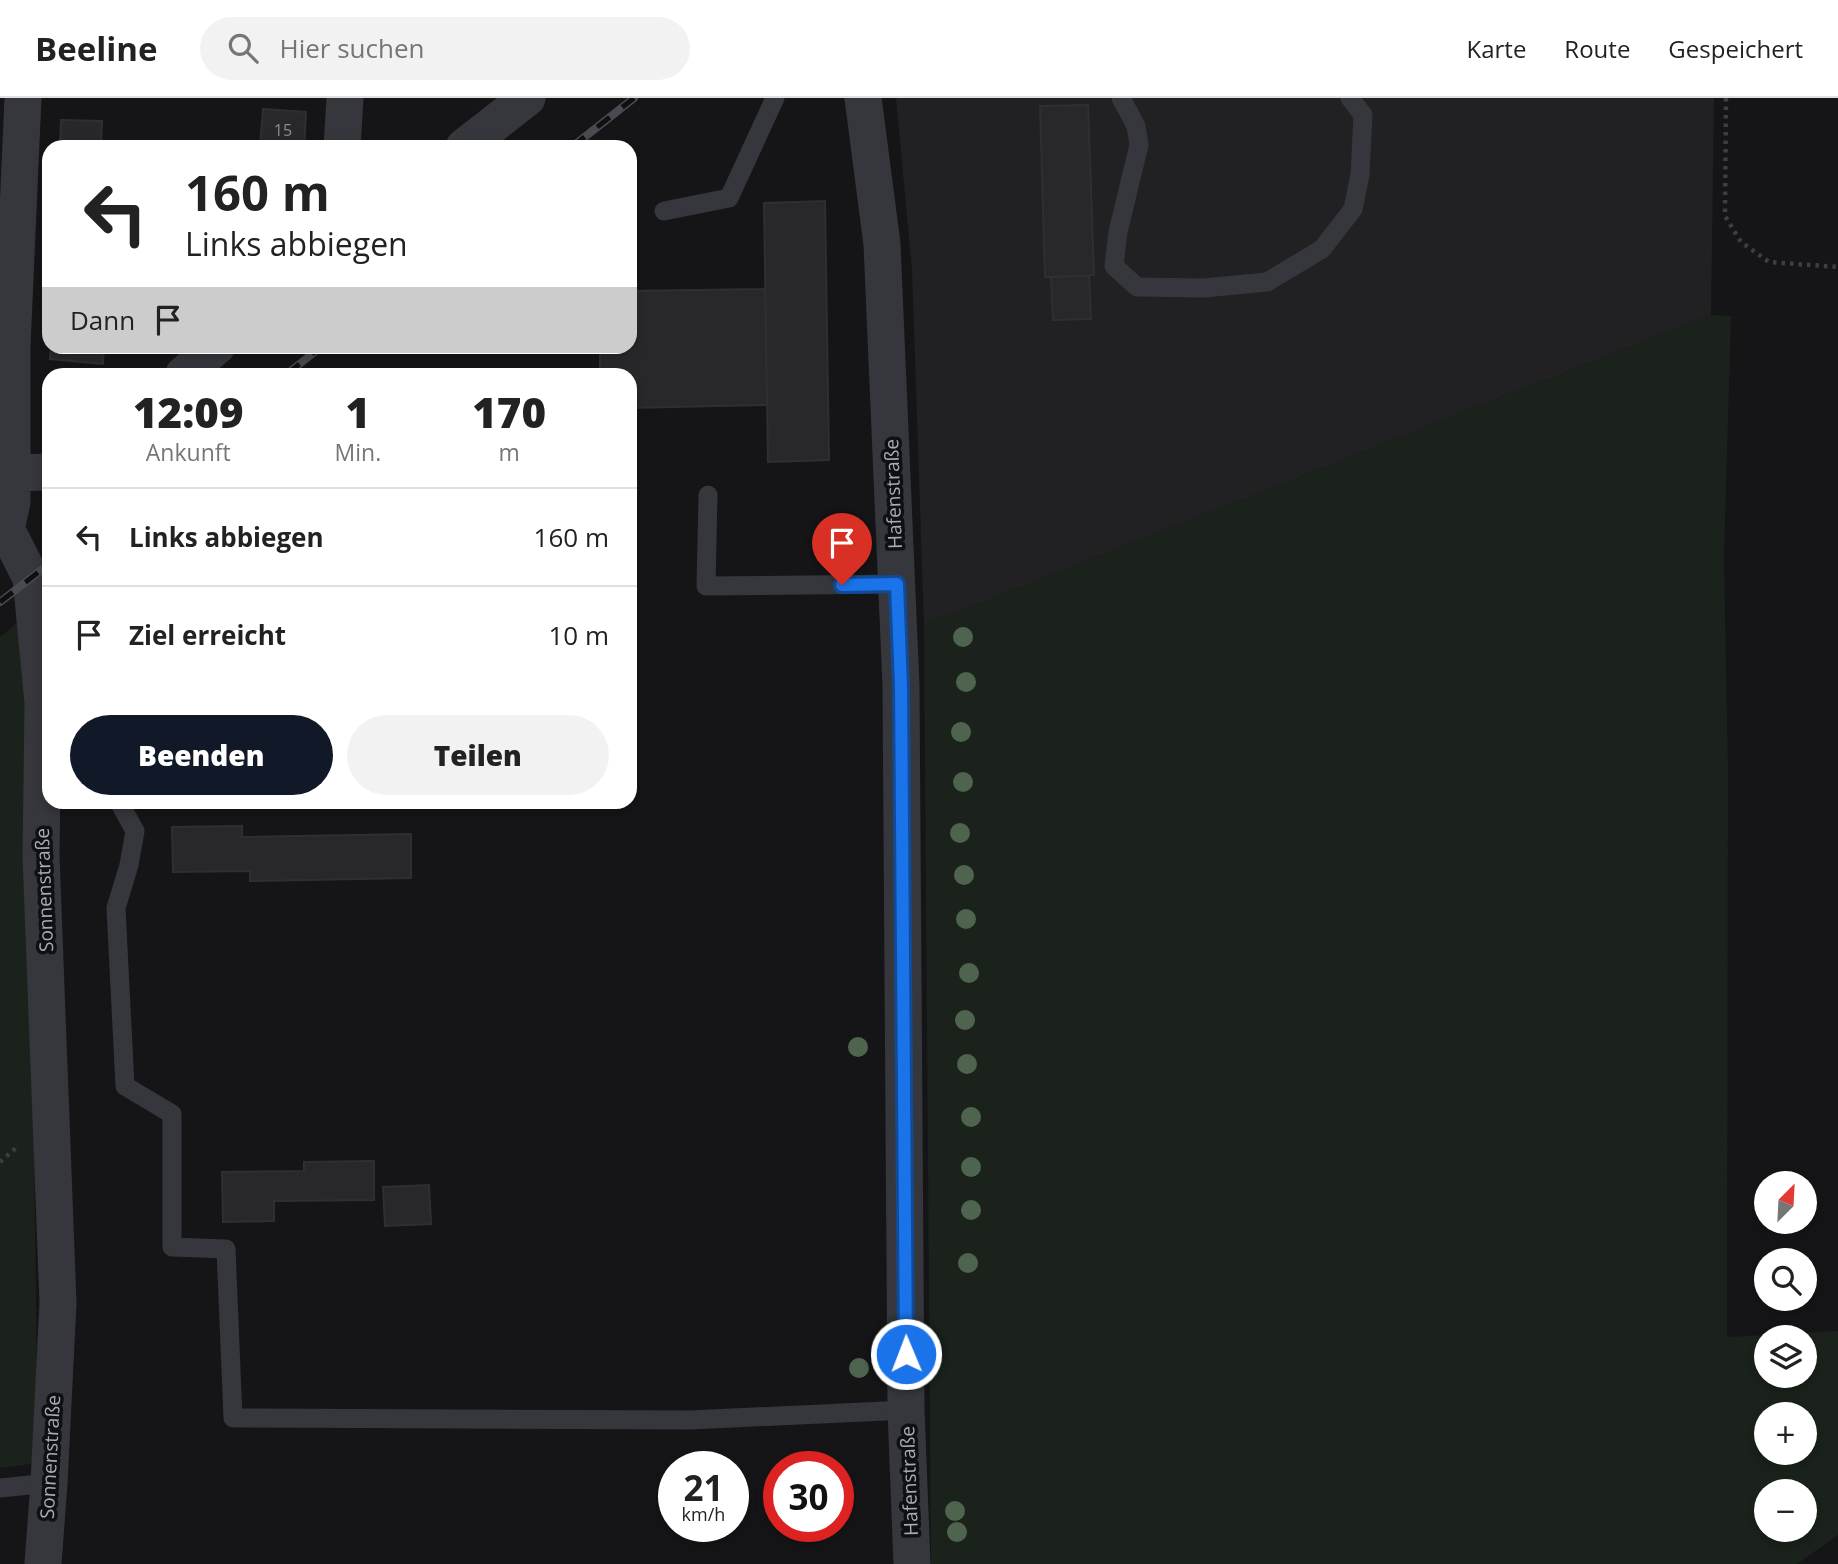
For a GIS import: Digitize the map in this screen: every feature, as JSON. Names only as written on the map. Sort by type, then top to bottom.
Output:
[{"type":"street","name":"Sonnenstraße","points":[[23,98],[6,344],[12,502],[3,531],[31,578],[42,623]]},
{"type":"street","points":[[342,140],[345,98]]},
{"type":"street","points":[[473,140],[527,98]]},
{"type":"street","name":"Hafenstraße","points":[[863,98],[882,244],[901,686],[906,1410],[912,1564]]},
{"type":"street","points":[[191,368],[208,354]]},
{"type":"street","points":[[12,473],[42,472]]},
{"type":"street","name":"Sonnenstraße","points":[[43,809],[41,856],[58,1303],[43,1564]]},
{"type":"lane","points":[[664,211],[729,198],[775,98]]},
{"type":"lane","points":[[1121,98],[1136,126],[1139,145],[1118,233],[1115,266],[1138,287],[1204,288],[1267,282],[1322,249],[1353,209],[1360,175],[1363,115],[1350,98]]},
{"type":"lane","points":[[708,495],[706,586],[897,584]]},
{"type":"lane","points":[[123,809],[135,831],[129,865],[116,908],[125,1086],[172,1114],[172,1247],[226,1249],[233,1418],[690,1420],[906,1410]]},
{"type":"lane","points":[[0,1488],[49,1483]]},
{"type":"path","points":[[1726,98],[1725,216],[1741,242],[1769,262],[1838,267]]},
{"type":"shaded area","points":[[896,98],[1714,98],[1711,315],[924,625],[912,270]]},
{"type":"shaded area","points":[[1711,315],[1731,316],[1724,557],[1728,770],[1727,1337],[1754,1336],[1754,1388],[1817,1388],[1817,1332],[1838,1331],[1838,1535],[1797,1564],[931,1564],[924,625]]},
{"type":"shaded area","points":[[27,615],[38,1463],[0,1468],[0,637]]},
{"type":"building","points":[[1088,105],[1094,275],[1045,277],[1040,106]]},
{"type":"building","points":[[263,109],[306,112],[304,140],[261,140]]},
{"type":"building","points":[[61,120],[102,121],[101,140],[60,140]]},
{"type":"building","points":[[825,201],[829,460],[768,462],[764,203]]},
{"type":"building","points":[[1089,276],[1091,319],[1053,320],[1051,277]]},
{"type":"building","points":[[765,289],[767,405],[637,408],[637,368],[600,368],[600,354],[637,354],[637,291]]},
{"type":"building","points":[[50,354],[104,354],[103,364],[50,359]]},
{"type":"building","points":[[242,826],[242,837],[411,834],[411,878],[250,881],[250,871],[173,872],[172,827]]},
{"type":"building","points":[[374,1161],[374,1200],[274,1201],[274,1221],[223,1222],[222,1172],[304,1171],[304,1162]]},
{"type":"building","points":[[429,1185],[431,1224],[385,1226],[383,1187]]},
{"type":"railway","points":[[581,140],[634,98]]},
{"type":"railway","points":[[294,368],[312,354]]},
{"type":"railway","points":[[0,602],[42,569]]},
{"type":"route","points":[[842,585],[897,584],[901,686],[906,1354]]}]
